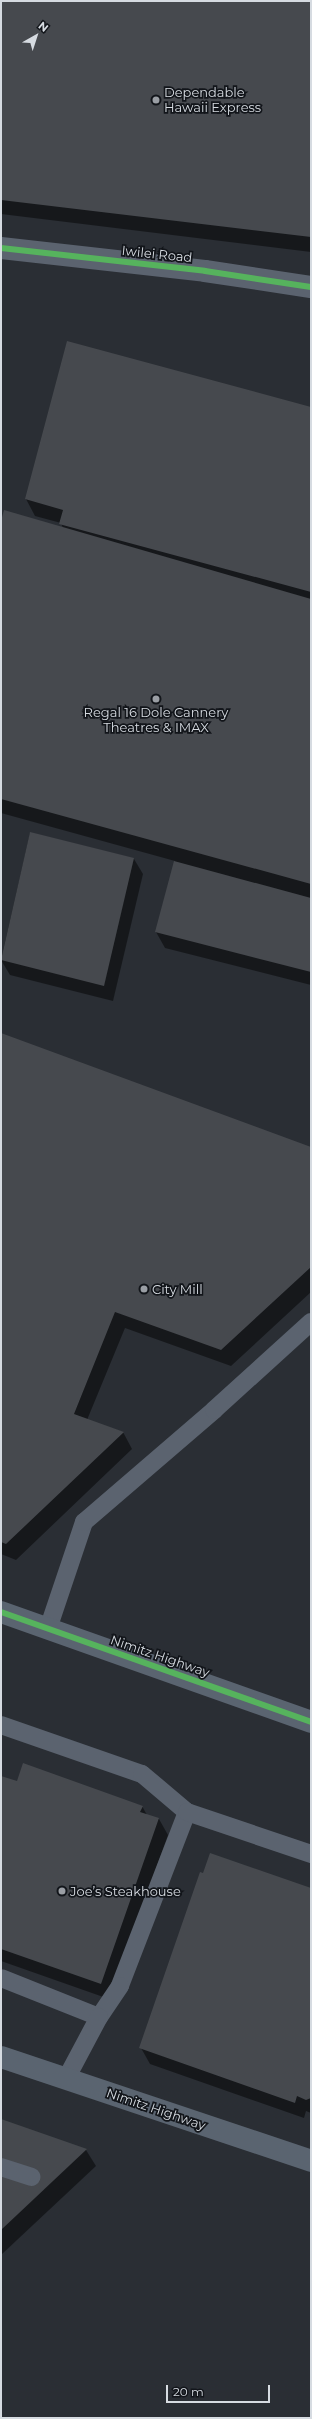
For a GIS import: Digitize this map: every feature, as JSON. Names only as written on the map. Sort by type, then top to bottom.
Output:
[{"type":"main road","name":"Nimitz Highway","points":[[1,1612],[311,1722]]},
{"type":"main road","name":"Nimitz Highway","points":[[1,2057],[311,2161]]},
{"type":"street","name":"Iwilei Road","points":[[1,248],[205,271],[311,287]]},
{"type":"lane","points":[[48,1629],[84,1522],[214,1410],[311,1322]]},
{"type":"lane","points":[[1,1725],[142,1774],[187,1812],[311,1854]]},
{"type":"lane","points":[[66,2079],[99,2017],[120,1986],[187,1812]]},
{"type":"lane","points":[[1,1978],[99,2017]]},
{"type":"lane","points":[[1,2167],[31,2177]]},
{"type":"building","name":"Dependable Hawaii Express","points":[[1,1],[311,1],[311,237],[1,200]]},
{"type":"building","points":[[67,341],[311,407],[311,592],[59,524],[63,510],[25,499]]},
{"type":"building","name":"Regal 16 Dole Cannery Theatres & IMAX","points":[[4,510],[311,599],[311,884],[1,799],[1,521]]},
{"type":"building","points":[[30,832],[134,858],[104,986],[1,960]]},
{"type":"building","points":[[174,861],[311,898],[311,972],[155,932]]},
{"type":"building","name":"City Mill","points":[[1,1033],[311,1147],[311,1267],[221,1350],[115,1312],[74,1414],[124,1432],[6,1544],[1,1542]]},
{"type":"building","points":[[23,1763],[143,1806],[140,1812],[159,1818],[101,1984],[1,1949],[1,1776],[17,1781]]},
{"type":"building","points":[[210,1853],[311,1888],[311,2098],[306,2100],[297,2096],[295,2103],[139,2048],[200,1872],[203,1873]]},
{"type":"building","points":[[1,2119],[87,2149],[1,2230]]},
{"type":"cycle path","points":[[1,248],[205,271],[311,287]]},
{"type":"cycle path","points":[[1,1612],[311,1722]]},
{"type":"place","name":"Dependable Hawaii Express","points":[[156,100]]},
{"type":"place","name":"Regal 16 Dole Cannery Theatres & IMAX","points":[[156,699]]},
{"type":"place","name":"City Mill","points":[[144,1289]]},
{"type":"place","name":"Joe’s Steakhouse","points":[[62,1891]]}]
